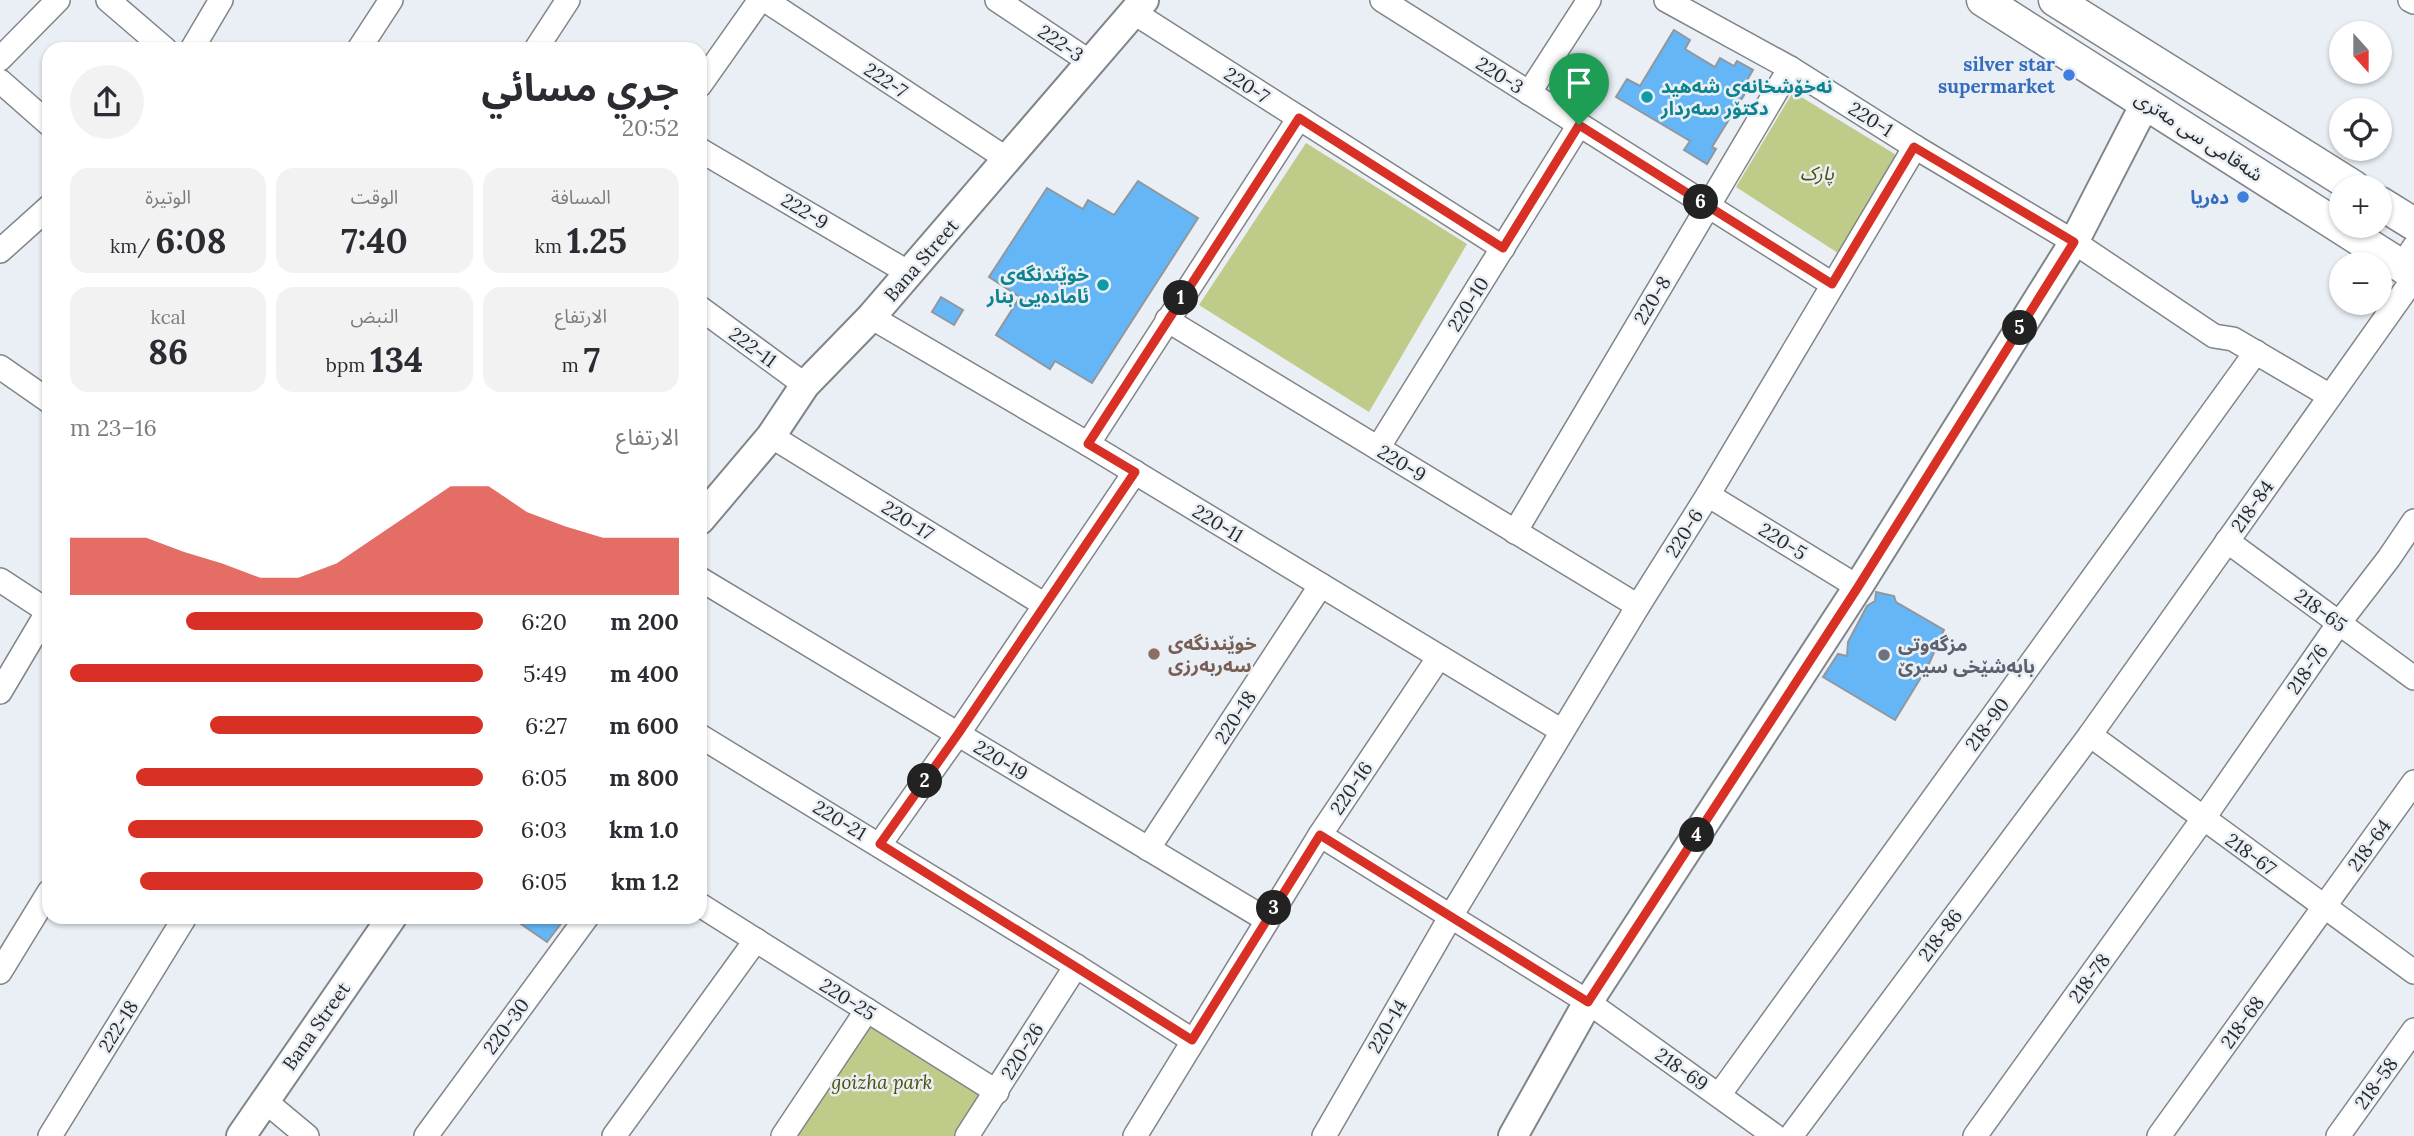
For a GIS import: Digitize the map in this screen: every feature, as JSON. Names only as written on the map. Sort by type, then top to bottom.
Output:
[{"type":"main road","name":"شەقامی سی مەتری","points":[[1983,0],[2411,266]]},
{"type":"main road","name":"شەقامی سی مەتری","points":[[2055,0],[2335,175]]},
{"type":"main road","points":[[2392,210],[2414,224]]},
{"type":"street","points":[[0,59],[58,0]]},
{"type":"street","points":[[107,0],[157,42]]},
{"type":"street","points":[[196,42],[221,0]]},
{"type":"street","points":[[364,42],[391,0]]},
{"type":"street","points":[[541,42],[568,0]]},
{"type":"street","points":[[707,75],[760,0]]},
{"type":"street","name":"222-7","points":[[765,0],[1007,159]]},
{"type":"street","name":"222-3","points":[[997,0],[1090,62]]},
{"type":"street","name":"220-3","points":[[1382,0],[1407,7],[1529,93],[1832,284]]},
{"type":"street","points":[[1529,93],[1589,0]]},
{"type":"street","name":"220-1","points":[[1666,0],[1790,68],[1914,147],[2074,242],[2214,336],[2233,338],[2330,396]]},
{"type":"street","name":"Bana Street","points":[[707,502],[771,436],[805,386],[872,317],[1138,6]]},
{"type":"street","name":"220-7","points":[[1138,6],[1299,118],[1503,248]]},
{"type":"street","name":"220-8","points":[[1515,532],[1790,68]]},
{"type":"street","points":[[0,80],[42,118]]},
{"type":"street","points":[[1513,1136],[1588,1002],[1858,587],[2074,242],[2146,102]]},
{"type":"street","points":[[1088,444],[1299,118]]},
{"type":"street","name":"220-10","points":[[1378,449],[1579,125]]},
{"type":"street","name":"220-6","points":[[1451,916],[1637,607],[1708,495],[1914,147]]},
{"type":"street","name":"222-9","points":[[707,154],[909,273]]},
{"type":"street","points":[[0,251],[42,217]]},
{"type":"street","name":"218-84","points":[[2090,735],[2330,396],[2411,266]]},
{"type":"street","name":"222-11","points":[[707,313],[805,386]]},
{"type":"street","name":"220-11","points":[[872,317],[1135,472],[1562,731]]},
{"type":"street","name":"220-9","points":[[1167,320],[1637,607]]},
{"type":"street","name":"218-90","points":[[1719,1095],[2256,352]]},
{"type":"street","points":[[0,367],[42,396]]},
{"type":"street","name":"220-17","points":[[771,436],[1045,605]]},
{"type":"street","points":[[880,844],[958,734],[1135,472]]},
{"type":"street","name":"220-5","points":[[1708,495],[1858,587]]},
{"type":"street","name":"218-76","points":[[2203,820],[2339,623],[2414,521]]},
{"type":"street","name":"218-65","points":[[2227,541],[2414,678]]},
{"type":"street","points":[[2389,558],[2414,547]]},
{"type":"street","points":[[0,580],[42,607]]},
{"type":"street","name":"220-19","points":[[707,583],[1267,920]]},
{"type":"street","name":"220-18","points":[[1148,849],[1321,585]]},
{"type":"street","points":[[0,692],[42,621]]},
{"type":"street","name":"220-16","points":[[1135,1136],[1320,835],[1439,657]]},
{"type":"street","name":"218-67","points":[[2090,735],[2414,972]]},
{"type":"street","name":"218-86","points":[[1791,1136],[2090,735]]},
{"type":"street","name":"220-21","points":[[707,740],[880,844],[1192,1040]]},
{"type":"street","name":"218-64","points":[[2324,907],[2414,782]]},
{"type":"street","name":"218-78","points":[[1975,1136],[2203,820]]},
{"type":"street","name":"218-69","points":[[1320,835],[1588,1002],[1775,1136]]},
{"type":"street","points":[[0,972],[42,903]]},
{"type":"street","name":"218-68","points":[[2159,1136],[2324,907]]},
{"type":"street","name":"220-25","points":[[707,909],[997,1092]]},
{"type":"street","name":"220-14","points":[[1324,1136],[1451,916]]},
{"type":"street","name":"222-18","points":[[50,1136],[182,924]]},
{"type":"street","name":"Bana Street","points":[[241,1136],[387,924]]},
{"type":"street","name":"220-30","points":[[426,1136],[582,924]]},
{"type":"street","points":[[614,1136],[756,940]]},
{"type":"street","name":"220-26","points":[[967,1136],[1076,966]]},
{"type":"street","points":[[783,1136],[867,1010]]},
{"type":"street","name":"218-58","points":[[2338,1136],[2414,1030]]},
{"type":"street","points":[[265,1101],[307,1136]]},
{"type":"green space","name":"پارک","points":[[1793,92],[1898,156],[1838,253],[1736,187]]},
{"type":"green space","points":[[1306,143],[1467,244],[1369,412],[1199,305]]},
{"type":"green space","name":"goizha park","points":[[867,1010],[997,1092],[967,1136],[783,1136]]},
{"type":"building","name":"نەخۆشخانەی شەهید دکتۆر سەردار","points":[[1674,30],[1690,40],[1685,49],[1715,67],[1720,58],[1734,66],[1737,61],[1753,70],[1742,89],[1746,92],[1712,147],[1716,149],[1707,164],[1684,150],[1690,141],[1616,97],[1627,79],[1640,86]]},
{"type":"building","name":"خوێندنگەی ئامادەیی بنار","points":[[1138,181],[1198,218],[1092,383],[1055,361],[1050,369],[996,335],[1020,297],[989,277],[1047,188],[1083,209],[1088,200],[1114,215]]},
{"type":"building","points":[[941,297],[963,310],[954,325],[932,312]]},
{"type":"building","points":[[1876,592],[1894,596],[1896,602],[1944,630],[1928,666],[1895,720],[1823,677],[1838,654],[1847,656],[1848,642],[1867,606],[1875,601]]},
{"type":"building","points":[[521,924],[561,924],[547,942]]},
{"type":"place","name":"silver star supermarket","points":[[2069,75]]},
{"type":"place","name":"نەخۆشخانەی شەهید دکتۆر سەردار","points":[[1647,97]]},
{"type":"place","name":"دەریا","points":[[2243,197]]},
{"type":"place","name":"خوێندنگەی ئامادەیی بنار","points":[[1103,285]]},
{"type":"place","name":"خوێندنگەی سەربەرزی","points":[[1154,654]]},
{"type":"place","name":"مزگه‌وتی بابەشێخی سیرێ","points":[[1884,655]]},
{"type":"route","points":[[1299,118],[1503,248],[1579,125],[1832,284],[1914,147],[2074,242],[1858,587],[1588,1002],[1320,835],[1192,1040],[880,844],[958,734],[1135,472],[1088,444],[1299,118]]}]
